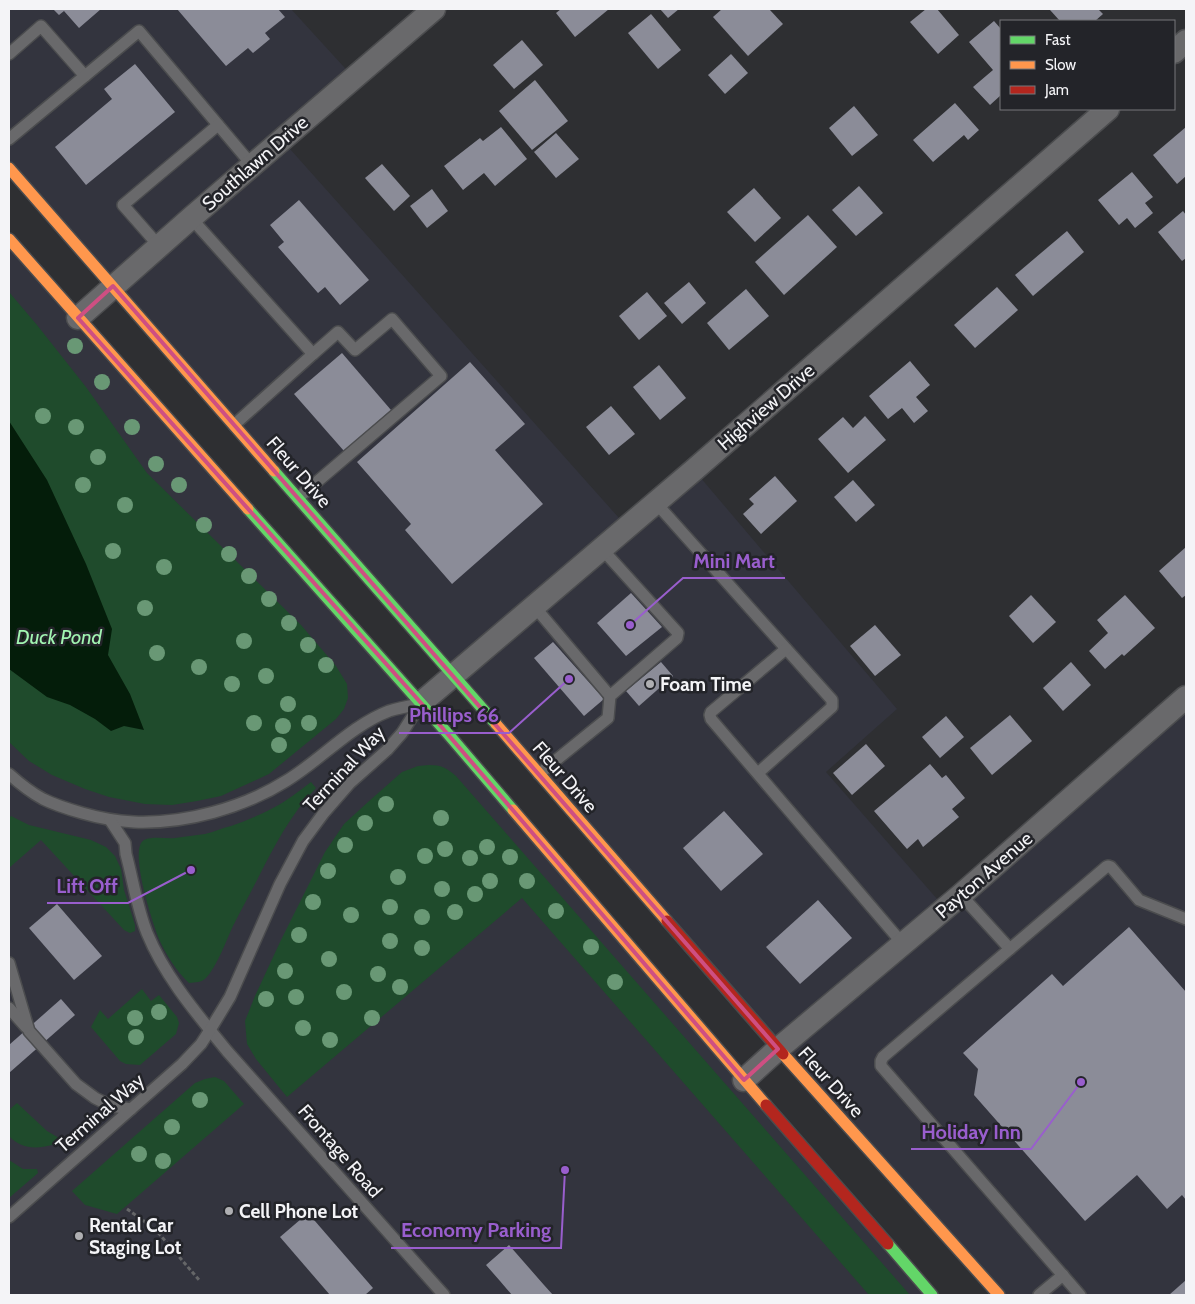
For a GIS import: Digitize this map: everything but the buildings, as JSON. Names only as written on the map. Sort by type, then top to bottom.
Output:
[{"type":"main road","name":"Fleur Drive","points":[[9,168],[453,674],[778,1049],[999,1295]]},
{"type":"main road","points":[[9,239],[421,703],[744,1080],[932,1295]]},
{"type":"street","name":"Southlawn Drive","points":[[78,318],[434,9]]},
{"type":"street","points":[[1175,51],[1186,41]]},
{"type":"street","name":"Highview Drive","points":[[421,703],[656,503],[1107,110]]},
{"type":"street","name":"Payton Avenue","points":[[744,1080],[778,1049],[961,895],[1186,697]]},
{"type":"lane","points":[[9,54],[41,26],[86,76]]},
{"type":"lane","points":[[9,139],[139,31],[252,165]]},
{"type":"lane","points":[[159,246],[123,205],[218,125]]},
{"type":"lane","points":[[192,218],[313,354]]},
{"type":"lane","points":[[234,425],[338,332],[355,350],[392,319],[441,376],[298,498]]},
{"type":"lane","points":[[656,503],[832,700],[832,707],[758,772]]},
{"type":"lane","points":[[539,774],[608,718],[610,696],[678,638],[678,633],[602,549]]},
{"type":"lane","points":[[534,606],[610,696]]},
{"type":"lane","points":[[786,649],[711,712],[711,719],[903,944]]},
{"type":"lane","name":"Terminal Way","points":[[9,774],[43,799],[65,809],[110,820],[164,822],[204,815],[248,802],[286,781],[359,727],[389,711],[421,703]]},
{"type":"lane","name":"Terminal Way","points":[[9,1217],[182,1064],[201,1044],[230,997],[280,884],[303,841],[350,783],[387,750],[402,733],[421,703]]},
{"type":"lane","points":[[110,820],[125,843],[126,854],[146,931],[157,956],[172,980],[210,1030]]},
{"type":"lane","points":[[1080,1295],[881,1066],[881,1061],[882,1058],[1108,866],[1139,900],[1186,919]]},
{"type":"lane","points":[[961,895],[1010,949]]},
{"type":"lane","points":[[9,962],[29,1031]]},
{"type":"lane","points":[[9,1008],[76,1084],[95,1098],[111,1106],[132,1108]]},
{"type":"lane","name":"Frontage Road","points":[[210,1030],[444,1295]]},
{"type":"lane","points":[[1039,1295],[1063,1275]]},
{"type":"path","points":[[127,1208],[155,1230],[200,1281]]},
{"type":"highlighted area","points":[[113,286],[778,1049],[744,1080],[421,703],[78,318]]},
{"type":"shaded area","points":[[9,9],[291,9],[354,78],[282,140],[627,527],[694,470],[897,709],[826,772],[945,908],[1186,697],[1186,1295],[999,1295],[9,168]]},
{"type":"shaded area","points":[[9,239],[932,1295],[9,1295]]},
{"type":"green space","points":[[9,292],[86,387],[147,473],[301,625],[336,666],[347,684],[348,698],[344,709],[336,719],[269,774],[221,796],[172,805],[145,804],[109,797],[52,775],[29,761],[9,742]]},
{"type":"green space","points":[[429,765],[444,768],[456,776],[910,1295],[869,1295],[522,898],[287,1097],[256,1059],[247,1044],[245,1021],[255,996],[325,852],[344,824],[402,772],[418,766]]},
{"type":"green space","points":[[311,782],[316,788],[298,809],[277,842],[214,967],[204,980],[189,983],[168,956],[156,931],[143,887],[140,871],[140,846],[144,840],[148,839],[205,834],[236,824],[278,805]]},
{"type":"green space","points":[[11,816],[29,825],[91,840],[106,847],[115,856],[121,869],[124,890],[135,925],[135,931],[130,933],[124,930],[41,840],[9,868],[9,818]]},
{"type":"green space","points":[[142,989],[151,1001],[159,995],[177,1017],[179,1023],[176,1034],[140,1065],[126,1064],[120,1061],[91,1027],[100,1010],[108,1019]]},
{"type":"green space","points":[[215,1077],[224,1081],[244,1104],[117,1214],[85,1205],[72,1191],[195,1083]]},
{"type":"green space","points":[[17,1103],[47,1131],[59,1138],[55,1144],[30,1147],[19,1144],[9,1136],[9,1110]]},
{"type":"green space","points":[[9,1160],[23,1169],[37,1169],[38,1173],[9,1198]]},
{"type":"water","name":"Duck Pond","points":[[9,421],[47,480],[86,564],[112,629],[108,655],[130,694],[144,730],[124,726],[111,731],[95,719],[70,705],[47,697],[9,669]]},
{"type":"traffic: fast","points":[[274,471],[496,724]]},
{"type":"traffic: fast","points":[[248,509],[449,735],[513,810]]},
{"type":"traffic: fast","points":[[888,1244],[932,1295]]},
{"type":"traffic: slow","points":[[9,168],[274,471]]},
{"type":"traffic: slow","points":[[9,239],[248,509]]},
{"type":"traffic: slow","points":[[496,724],[667,921]]},
{"type":"traffic: slow","points":[[513,810],[766,1105]]},
{"type":"traffic: slow","points":[[783,1054],[999,1295]]},
{"type":"traffic: jam","points":[[667,921],[783,1054]]},
{"type":"traffic: jam","points":[[766,1105],[888,1244]]},
{"type":"place","name":"Mini Mart","points":[[630,625]]},
{"type":"place","name":"Phillips 66","points":[[569,679]]},
{"type":"place","name":"Foam Time","points":[[650,684]]},
{"type":"place","name":"Lift Off","points":[[191,870]]},
{"type":"place","name":"Holiday Inn","points":[[1081,1082]]},
{"type":"place","name":"Economy Parking","points":[[565,1170]]},
{"type":"place","name":"Cell Phone Lot","points":[[229,1211]]},
{"type":"place","name":"Rental Car Staging Lot","points":[[79,1236]]}]
